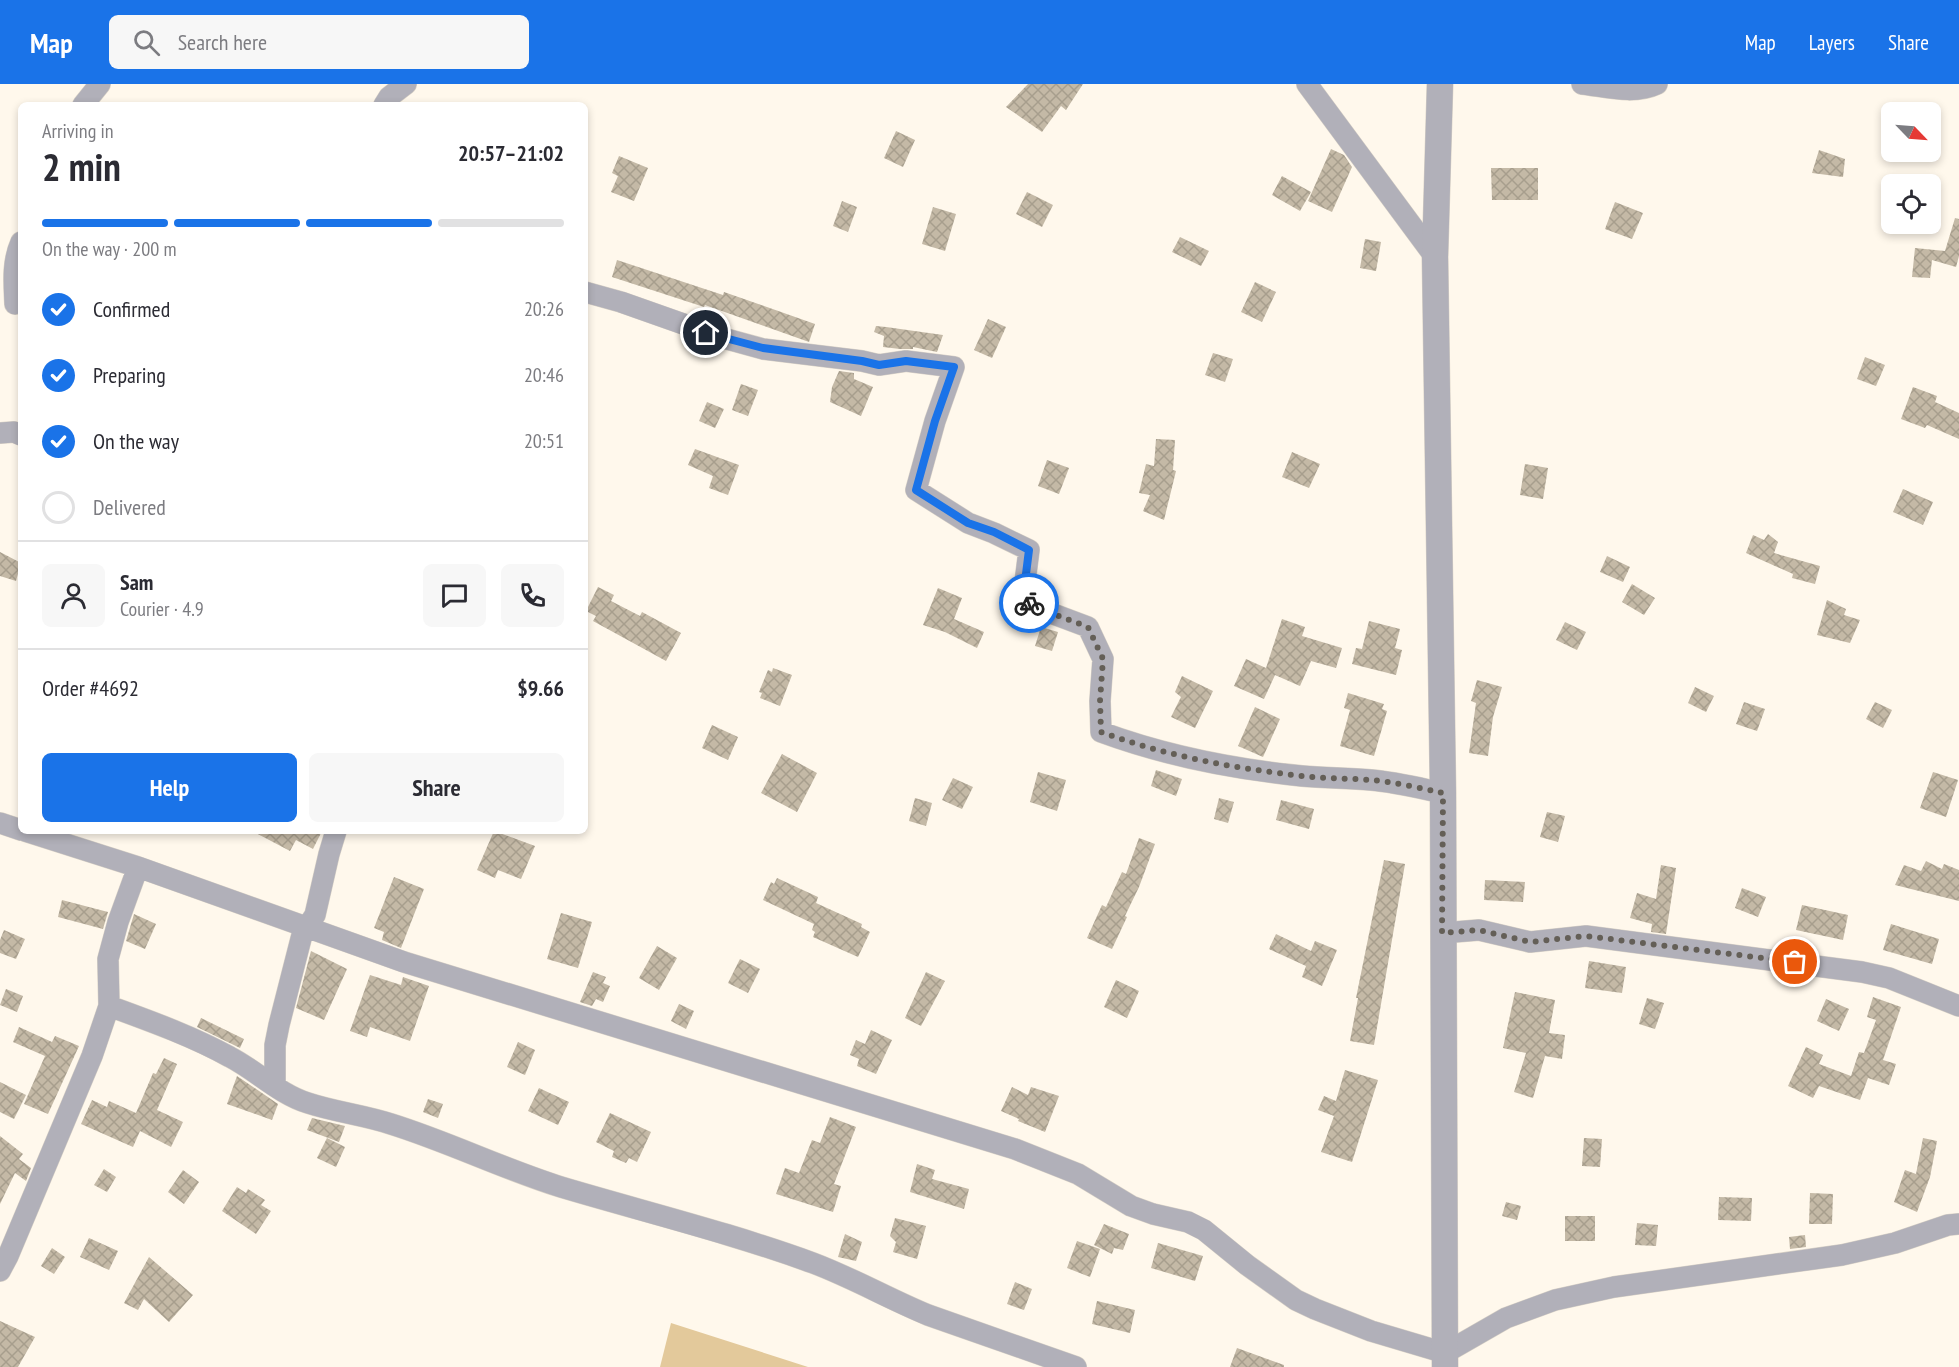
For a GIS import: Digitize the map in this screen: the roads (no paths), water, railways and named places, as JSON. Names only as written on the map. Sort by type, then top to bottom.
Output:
[{"type":"street","points":[[85,102],[100,84]]},
{"type":"street","points":[[386,102],[406,84]]},
{"type":"street","points":[[1307,84],[1435,257]]},
{"type":"street","points":[[1440,84],[1435,257],[1443,793],[1445,1360]]},
{"type":"street","points":[[1582,84],[1629,90],[1648,88],[1657,84]]},
{"type":"street","points":[[12,302],[14,267],[18,249]]},
{"type":"street","points":[[588,293],[723,338],[763,348],[879,365],[906,361],[954,367],[935,421],[916,490],[968,523],[994,532],[1029,550],[1024,590],[1027,602],[1088,627],[1103,659],[1100,701],[1101,732],[1127,742],[1191,760],[1257,771],[1390,782],[1443,793]]},
{"type":"street","points":[[0,433],[18,434]]},
{"type":"street","points":[[0,823],[18,828]]},
{"type":"street","points":[[35,834],[138,867],[404,962],[1015,1149],[1078,1174],[1131,1206],[1152,1214],[1188,1222],[1204,1230],[1246,1265],[1296,1300],[1315,1310],[1445,1360]]},
{"type":"street","points":[[275,1086],[277,1035],[304,927],[315,915],[335,834]]},
{"type":"street","points":[[0,1271],[92,1056],[109,1006],[108,959],[118,922],[138,867]]},
{"type":"street","points":[[1442,933],[1479,930],[1530,942],[1586,936],[1862,972],[1889,978],[1959,1006]]},
{"type":"street","points":[[109,1006],[209,1046],[309,1104],[392,1124],[558,1186],[722,1233],[813,1263],[867,1285],[928,1315],[1076,1367]]},
{"type":"street","points":[[1445,1360],[1506,1318],[1555,1300],[1614,1287],[1842,1255],[1895,1243],[1948,1225],[1959,1224]]}]
